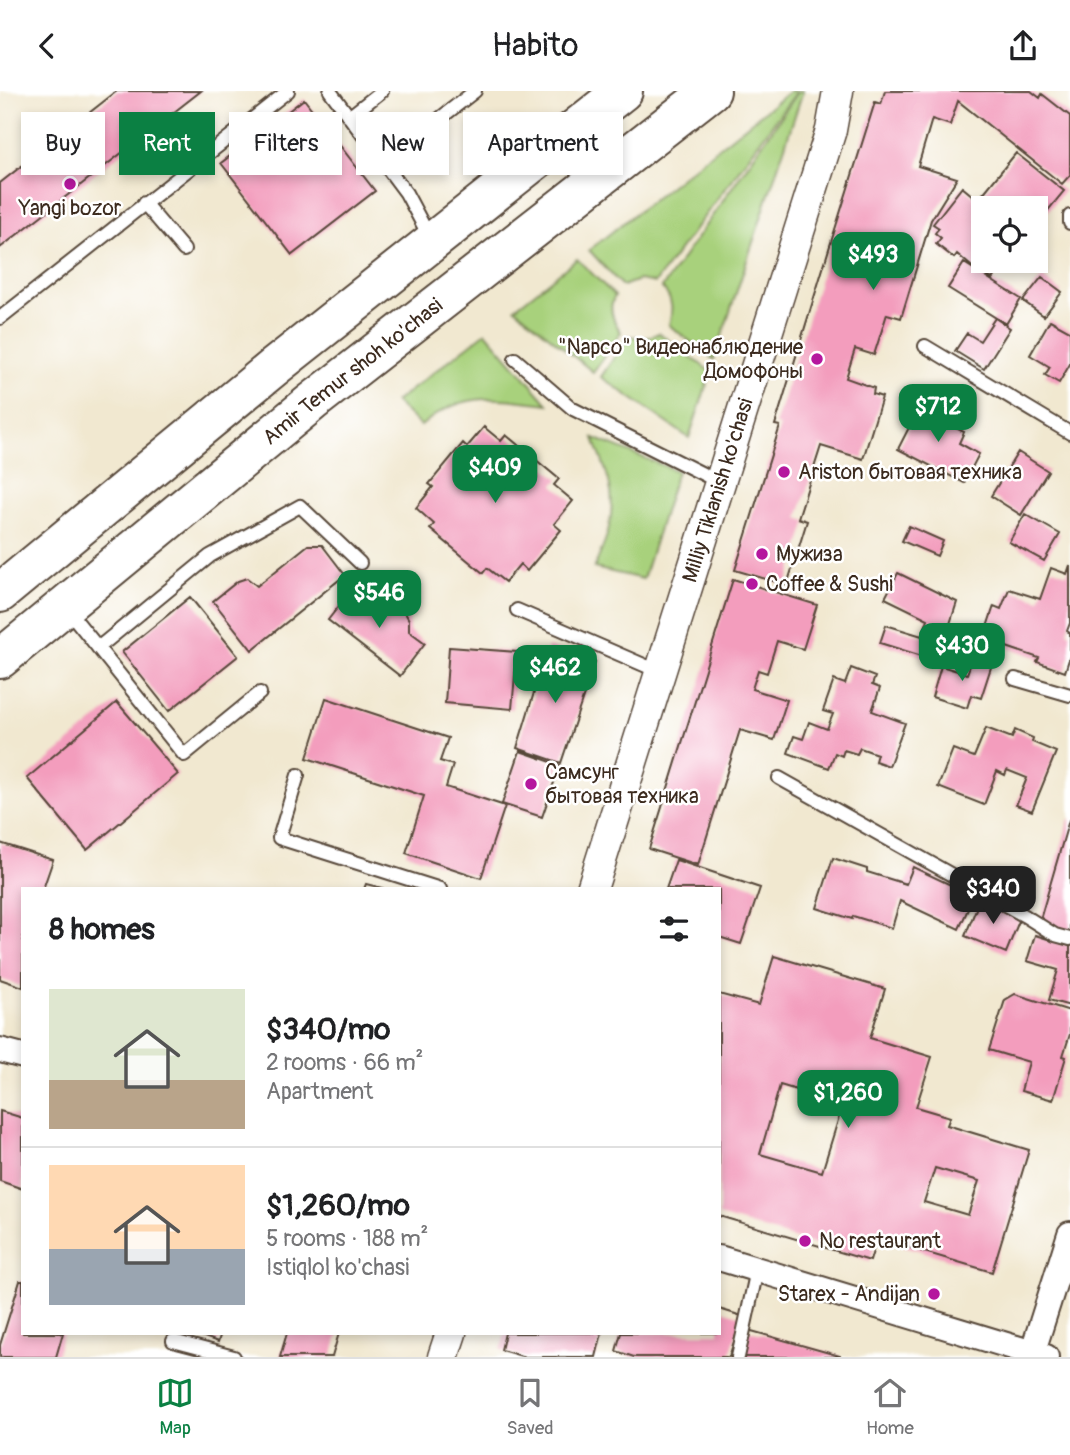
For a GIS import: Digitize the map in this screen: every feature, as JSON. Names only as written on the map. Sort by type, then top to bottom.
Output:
[{"type":"main road","points":[[0,593],[283,360],[623,91]]},
{"type":"main road","name":"Amir Temur shoh ko'chasi","points":[[0,659],[312,402],[711,91]]},
{"type":"street","name":"Milliy Tiklanish ko'chasi","points":[[593,887],[831,130],[838,91]]},
{"type":"street","points":[[0,1050],[21,1055]]},
{"type":"street","points":[[721,1259],[1036,1356],[1070,1234]]},
{"type":"street","points":[[443,1357],[450,1335]]},
{"type":"lane","points":[[0,318],[288,91]]},
{"type":"lane","points":[[330,91],[356,126]]},
{"type":"lane","points":[[349,117],[382,91]]},
{"type":"lane","points":[[448,112],[475,91]]},
{"type":"lane","points":[[392,175],[406,193],[432,241]]},
{"type":"lane","points":[[144,203],[184,250]]},
{"type":"lane","points":[[1070,216],[1070,223]]},
{"type":"lane","points":[[925,346],[1070,433]]},
{"type":"lane","points":[[515,359],[573,409],[720,482]]},
{"type":"lane","points":[[97,648],[210,557],[300,506],[360,563]]},
{"type":"lane","points":[[65,606],[184,755],[260,693]]},
{"type":"lane","points":[[517,610],[660,672]]},
{"type":"lane","points":[[1015,679],[1070,695]]},
{"type":"lane","points":[[298,775],[279,838],[434,887]]},
{"type":"lane","points":[[779,778],[1026,916],[1042,928],[1070,939]]},
{"type":"lane","points":[[738,1357],[757,1270]]},
{"type":"lane","points":[[173,1341],[234,1357]]},
{"type":"green space","points":[[790,91],[797,91],[655,283],[639,280],[622,286],[589,250]]},
{"type":"green space","points":[[799,91],[803,91],[714,360],[669,325],[671,305],[662,288]]},
{"type":"green space","points":[[577,259],[615,296],[611,305],[612,314],[621,332],[593,372],[515,308]]},
{"type":"green space","points":[[486,332],[548,404],[481,399],[451,407],[436,414],[421,426],[395,402]]},
{"type":"green space","points":[[659,333],[711,372],[689,438],[601,377],[628,336],[647,338]]},
{"type":"green space","points":[[594,438],[677,471],[643,579],[594,568],[606,538],[612,497]]},
{"type":"building","points":[[117,91],[201,91],[174,112],[119,112],[119,155],[105,166],[105,112],[90,112]]},
{"type":"building","points":[[885,91],[1031,91],[1040,98],[1042,94],[1070,116],[1070,175],[1062,184],[958,101],[950,125],[932,119],[918,166],[957,178],[931,220],[901,318],[887,314],[874,355],[855,349],[846,378],[874,388],[873,394],[882,397],[863,459],[821,446],[798,518],[807,521],[787,585],[735,570],[780,426],[775,425],[832,239],[875,102],[881,104]]},
{"type":"building","points":[[304,99],[314,112],[287,112]]},
{"type":"building","points":[[342,148],[356,166],[356,175],[363,175],[375,191],[292,255],[230,175],[342,175]]},
{"type":"building","points":[[1016,153],[1064,191],[1048,210],[1048,196],[981,196]]},
{"type":"building","points":[[229,157],[229,173],[221,163]]},
{"type":"building","points":[[21,166],[21,175],[93,175],[0,248],[0,183]]},
{"type":"building","points":[[962,187],[973,196],[971,266],[957,254],[954,258],[936,244],[941,238],[935,233],[939,228],[933,224]]},
{"type":"building","points":[[964,263],[971,267],[971,273],[980,273],[1021,299],[1006,324],[948,288]]},
{"type":"building","points":[[984,273],[997,273],[992,279]]},
{"type":"building","points":[[1042,277],[1062,292],[1044,316],[1023,301]]},
{"type":"building","points":[[995,318],[1010,328],[984,369],[955,351],[967,333],[980,341]]},
{"type":"building","points":[[1050,320],[1070,331],[1070,364],[1059,383],[1045,375],[1050,367],[1030,355]]},
{"type":"building","points":[[922,402],[945,415],[942,421],[964,432],[959,443],[979,454],[964,483],[898,449]]},
{"type":"building","points":[[484,427],[501,441],[506,435],[559,479],[554,485],[573,501],[554,524],[561,530],[527,571],[520,564],[505,582],[487,568],[483,573],[430,529],[434,524],[416,508],[433,487],[429,484],[463,443],[467,447]]},
{"type":"building","points":[[1018,452],[1048,471],[1021,515],[991,496]]},
{"type":"building","points":[[1025,514],[1060,534],[1044,561],[1009,542]]},
{"type":"building","points":[[909,526],[943,541],[937,556],[902,541]]},
{"type":"building","points":[[308,545],[322,545],[345,575],[252,650],[213,601],[238,581],[247,578],[257,586]]},
{"type":"building","points":[[1070,565],[1070,623],[1067,631],[1070,633],[1070,656],[1065,672],[1037,662],[1039,658],[983,639],[994,606],[1001,609],[1009,589],[1040,599],[1051,568],[1067,574]]},
{"type":"building","points":[[898,573],[957,602],[938,661],[880,643],[886,625],[922,636],[928,619],[885,598]]},
{"type":"building","points":[[733,579],[817,605],[803,649],[777,641],[767,673],[758,670],[752,689],[787,700],[774,740],[740,730],[698,865],[649,849]]},
{"type":"building","points":[[353,588],[373,604],[384,601],[401,605],[409,620],[409,631],[425,643],[400,676],[328,620]]},
{"type":"building","points":[[190,597],[238,656],[169,711],[122,652]]},
{"type":"building","points":[[449,647],[517,652],[512,709],[445,703]]},
{"type":"building","points":[[548,647],[595,662],[561,763],[517,748]]},
{"type":"building","points":[[973,657],[992,664],[981,698],[971,695],[967,708],[932,697],[941,666],[967,674]]},
{"type":"building","points":[[851,668],[875,677],[872,685],[880,688],[872,711],[905,723],[889,766],[875,761],[877,754],[860,748],[857,754],[844,750],[842,756],[835,753],[829,768],[788,753],[794,736],[803,739],[809,722],[827,729],[833,714],[823,711],[834,680],[845,684]]},
{"type":"building","points":[[326,698],[448,738],[440,761],[453,765],[446,787],[505,806],[481,878],[406,853],[424,796],[307,758]]},
{"type":"building","points":[[117,702],[178,774],[87,850],[27,778]]},
{"type":"building","points":[[986,728],[1012,738],[1015,730],[1033,738],[1032,742],[1056,752],[1032,811],[1016,805],[1027,778],[1007,770],[1005,775],[997,771],[984,805],[938,787],[953,749],[974,757]]},
{"type":"building","name":"Самсунг бытовая техника","points":[[520,751],[560,765],[542,817],[502,804]]},
{"type":"building","points":[[1070,820],[1070,933],[1039,923]]},
{"type":"building","points":[[0,843],[53,860],[44,887],[21,887],[21,986],[0,979]]},
{"type":"building","points":[[833,858],[906,884],[913,867],[974,896],[959,929],[900,901],[892,928],[853,916],[852,919],[817,908]]},
{"type":"building","points":[[676,860],[760,888],[741,944],[721,938],[721,887],[667,887]]},
{"type":"building","points":[[980,899],[1021,916],[1006,953],[965,936]]},
{"type":"building","points":[[1035,935],[1070,946],[1070,1006],[1049,1000],[1058,970],[1027,961]]},
{"type":"building","points":[[774,956],[885,989],[870,1038],[932,1057],[916,1107],[950,1117],[947,1125],[1029,1150],[992,1272],[877,1238],[870,1261],[721,1217],[721,995],[759,1005]],"holes":[[[780,1085],[843,1104],[822,1172],[760,1154]],[[935,1168],[979,1181],[968,1215],[924,1202]]]},
{"type":"building","points":[[1015,994],[1070,1011],[1070,1034],[1063,1056],[1066,1057],[1053,1100],[1021,1091],[1029,1062],[989,1050],[1005,1000]]},
{"type":"building","points":[[0,1111],[21,1117],[21,1188],[0,1181]]},
{"type":"building","points":[[21,1281],[21,1335],[62,1335],[56,1357],[0,1357],[0,1345]]},
{"type":"building","points":[[721,1310],[742,1316],[729,1357],[634,1357],[616,1351],[620,1335],[721,1335]]},
{"type":"building","points":[[748,1330],[840,1356],[840,1357],[740,1357]]},
{"type":"building","points":[[199,1335],[220,1335],[218,1342]]},
{"type":"building","points":[[286,1335],[338,1335],[332,1357],[280,1357]]},
{"type":"building","points":[[505,1335],[602,1335],[596,1357],[525,1357],[501,1350]]},
{"type":"place","name":"Yangi bozor","points":[[70,184]]},
{"type":"place","name":"\"Napco\" Видеонаблюдение Домофоны","points":[[817,359]]},
{"type":"place","name":"Ariston бытовая техника","points":[[784,472]]},
{"type":"place","name":"Мужиза","points":[[762,554]]},
{"type":"place","name":"Coffee & Sushi","points":[[752,584]]},
{"type":"place","name":"Самсунг бытовая техника","points":[[531,784]]},
{"type":"place","name":"No restaurant","points":[[805,1241]]},
{"type":"place","name":"Starex - Andijan","points":[[934,1294]]}]
